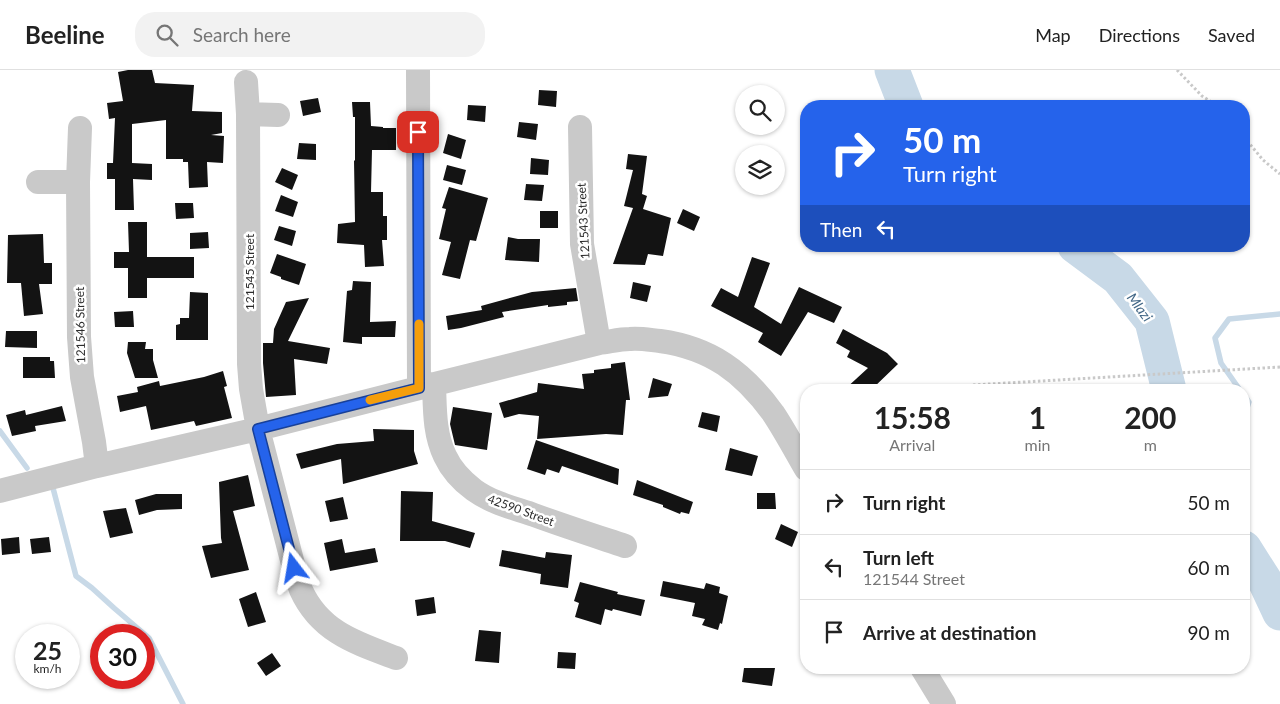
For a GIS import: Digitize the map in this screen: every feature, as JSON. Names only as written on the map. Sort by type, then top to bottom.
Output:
[{"type":"street","name":"42590 Street","points":[[418,70],[426,386],[436,429],[445,456],[461,479],[474,490],[492,500],[625,546]]},
{"type":"street","name":"121545 Street","points":[[246,82],[248,114],[249,364],[251,389],[258,429],[296,575],[306,600],[327,624],[356,643],[396,658]]},
{"type":"street","points":[[248,114],[278,115]]},
{"type":"street","name":"121543 Street","points":[[580,127],[582,244],[599,343]]},
{"type":"street","name":"121546 Street","points":[[80,128],[78,182],[80,361],[97,466]]},
{"type":"street","points":[[38,182],[78,182]]},
{"type":"street","points":[[0,491],[97,466],[258,429],[599,343],[628,338],[644,338],[677,344],[696,350],[732,368],[760,397],[773,414],[800,459]]},
{"type":"street","points":[[926,674],[944,704]]},
{"type":"path","points":[[1177,70],[1202,96],[1208,100]]},
{"type":"path","points":[[1250,145],[1263,160],[1280,174]]},
{"type":"path","points":[[1031,384],[1280,367]]},
{"type":"building","points":[[152,70],[155,83],[194,85],[192,111],[222,112],[222,133],[211,135],[224,136],[223,163],[207,162],[208,187],[189,188],[188,162],[183,162],[183,159],[166,159],[166,120],[132,124],[132,163],[152,164],[152,180],[133,179],[134,210],[115,210],[115,179],[107,179],[107,163],[113,163],[115,118],[109,119],[107,103],[123,101],[118,72]]},
{"type":"building","points":[[539,90],[557,91],[556,107],[538,105]]},
{"type":"building","points":[[318,98],[321,112],[303,116],[300,101]]},
{"type":"building","points":[[352,102],[370,102],[371,126],[396,128],[396,150],[372,150],[371,192],[383,192],[383,216],[387,216],[387,240],[382,240],[384,266],[365,267],[364,245],[337,243],[338,224],[355,222],[355,117],[353,117]]},
{"type":"building","points":[[468,105],[486,106],[485,122],[467,120]]},
{"type":"building","points":[[519,122],[538,124],[536,140],[517,137]]},
{"type":"building","points":[[448,134],[466,140],[461,159],[443,153]]},
{"type":"building","points":[[299,143],[316,144],[316,160],[297,159]]},
{"type":"building","points":[[628,154],[647,156],[642,194],[647,196],[643,209],[671,218],[663,256],[648,254],[645,265],[613,264],[633,208],[624,206],[633,170],[626,169]]},
{"type":"building","points":[[531,158],[549,160],[548,175],[530,174]]},
{"type":"building","points":[[447,165],[466,170],[462,185],[443,180]]},
{"type":"building","points":[[282,168],[298,175],[292,190],[275,182]]},
{"type":"building","points":[[526,184],[544,185],[542,201],[524,200]]},
{"type":"building","points":[[449,187],[488,198],[476,241],[470,240],[460,279],[442,275],[451,242],[439,239],[446,209],[442,208]]},
{"type":"building","points":[[281,195],[298,202],[293,217],[275,211]]},
{"type":"building","points":[[175,203],[193,203],[194,218],[176,219]]},
{"type":"building","points":[[683,209],[700,217],[694,231],[677,223]]},
{"type":"building","points":[[540,211],[558,211],[558,228],[540,228]]},
{"type":"building","points":[[128,222],[147,222],[147,257],[194,257],[194,278],[147,278],[147,298],[128,298],[128,268],[114,268],[114,252],[129,252]]},
{"type":"building","points":[[279,226],[296,231],[292,246],[274,240]]},
{"type":"building","points":[[208,232],[209,248],[190,249],[190,233]]},
{"type":"building","points":[[43,234],[44,263],[52,263],[52,284],[39,284],[43,314],[24,316],[21,283],[7,283],[8,235]]},
{"type":"building","points":[[508,237],[540,239],[539,262],[505,260]]},
{"type":"building","points":[[277,254],[306,264],[299,285],[270,273]]},
{"type":"building","points":[[752,257],[770,263],[754,307],[781,324],[799,287],[842,307],[834,323],[808,312],[781,356],[758,342],[763,333],[711,306],[721,288],[738,297]]},
{"type":"building","points":[[353,281],[371,282],[370,322],[396,321],[395,337],[362,337],[362,344],[343,342],[347,291],[352,290]]},
{"type":"building","points":[[633,282],[651,286],[647,302],[630,298]]},
{"type":"building","points":[[576,288],[578,301],[567,302],[567,305],[548,307],[548,305],[502,312],[504,317],[448,330],[446,316],[482,310],[481,306],[532,292]]},
{"type":"building","points":[[190,292],[208,293],[208,340],[176,340],[176,325],[180,324],[180,318],[189,318]]},
{"type":"building","points":[[309,298],[288,341],[330,348],[327,364],[294,359],[296,395],[266,397],[263,343],[273,343],[274,329],[286,302]]},
{"type":"building","points":[[133,311],[134,327],[115,327],[114,312]]},
{"type":"building","points":[[843,329],[887,353],[898,364],[877,384],[851,384],[868,368],[847,357],[850,351],[836,343]]},
{"type":"building","points":[[6,331],[37,331],[37,348],[5,347]]},
{"type":"building","points":[[128,342],[146,342],[145,349],[153,349],[153,360],[158,378],[135,378],[127,353]]},
{"type":"building","points":[[23,357],[50,357],[50,361],[54,361],[55,378],[23,378]]},
{"type":"building","points":[[625,362],[630,400],[626,400],[623,435],[606,434],[537,439],[539,416],[519,414],[504,418],[499,403],[537,392],[538,383],[584,389],[582,374],[594,373],[594,370],[611,368],[611,364]]},
{"type":"building","points":[[223,371],[227,386],[224,387],[232,418],[196,426],[194,421],[151,430],[146,406],[120,412],[117,396],[138,392],[137,387],[159,381],[160,386]]},
{"type":"building","points":[[653,378],[672,384],[668,396],[648,398]]},
{"type":"building","points":[[62,406],[66,421],[35,426],[36,431],[12,436],[6,415],[25,410],[26,415]]},
{"type":"building","points":[[453,407],[492,413],[487,450],[455,445],[450,424]]},
{"type":"building","points":[[702,412],[720,416],[717,432],[698,427]]},
{"type":"building","points":[[373,429],[414,430],[414,451],[418,464],[343,484],[341,459],[301,469],[296,454],[337,444],[374,441]]},
{"type":"building","points":[[536,440],[619,469],[618,485],[562,466],[559,473],[547,469],[545,475],[527,469]]},
{"type":"building","points":[[730,448],[758,456],[752,476],[725,470]]},
{"type":"building","points":[[248,475],[255,506],[233,511],[249,570],[211,578],[202,546],[222,543],[219,482]]},
{"type":"building","points":[[637,480],[693,502],[689,514],[681,512],[680,514],[663,507],[663,505],[633,495]]},
{"type":"building","points":[[401,491],[433,492],[432,521],[475,533],[470,548],[445,541],[400,541]]},
{"type":"building","points":[[757,493],[775,493],[776,509],[757,509]]},
{"type":"building","points":[[156,494],[182,494],[182,509],[157,510],[139,515],[135,500]]},
{"type":"building","points":[[343,497],[348,519],[330,522],[325,501]]},
{"type":"building","points":[[126,508],[133,533],[110,538],[103,511]]},
{"type":"building","points":[[781,524],[798,532],[792,547],[775,539]]},
{"type":"building","points":[[19,537],[20,553],[2,555],[1,539]]},
{"type":"building","points":[[49,537],[51,552],[32,554],[30,539]]},
{"type":"building","points":[[342,539],[345,553],[375,548],[378,562],[330,571],[324,543]]},
{"type":"building","points":[[502,550],[545,558],[546,552],[572,555],[568,588],[540,584],[541,574],[499,566]]},
{"type":"building","points":[[663,581],[704,589],[706,583],[720,587],[719,593],[728,596],[722,624],[720,623],[718,630],[702,625],[705,619],[692,616],[695,603],[660,596]]},
{"type":"building","points":[[580,582],[618,592],[617,594],[645,600],[641,616],[613,609],[612,611],[605,609],[601,625],[575,617],[579,603],[574,601]]},
{"type":"building","points":[[256,592],[266,622],[248,627],[239,599]]},
{"type":"building","points":[[434,597],[436,613],[417,616],[415,600]]},
{"type":"building","points":[[479,630],[501,632],[499,663],[475,661]]},
{"type":"building","points":[[558,652],[576,653],[575,669],[557,668]]},
{"type":"building","points":[[272,653],[281,666],[266,676],[257,663]]},
{"type":"building","points":[[744,668],[775,668],[772,686],[742,682]]},
{"type":"waterway","name":"Mlazi","points":[[892,70],[904,100]]},
{"type":"waterway","name":"Mlazi","points":[[1083,252],[1118,278],[1152,321],[1168,384]]},
{"type":"waterway","points":[[1236,384],[1221,363],[1215,338],[1229,319],[1280,314]]},
{"type":"waterway","points":[[0,431],[27,468]]},
{"type":"waterway","points":[[53,488],[76,576],[149,638],[183,704]]},
{"type":"waterway","name":"Mlazi","points":[[1250,557],[1265,581],[1280,613]]},
{"type":"slow traffic","points":[[370,400],[419,388],[419,324]]},
{"type":"route","points":[[294,568],[258,429],[419,388],[418,132]]}]
